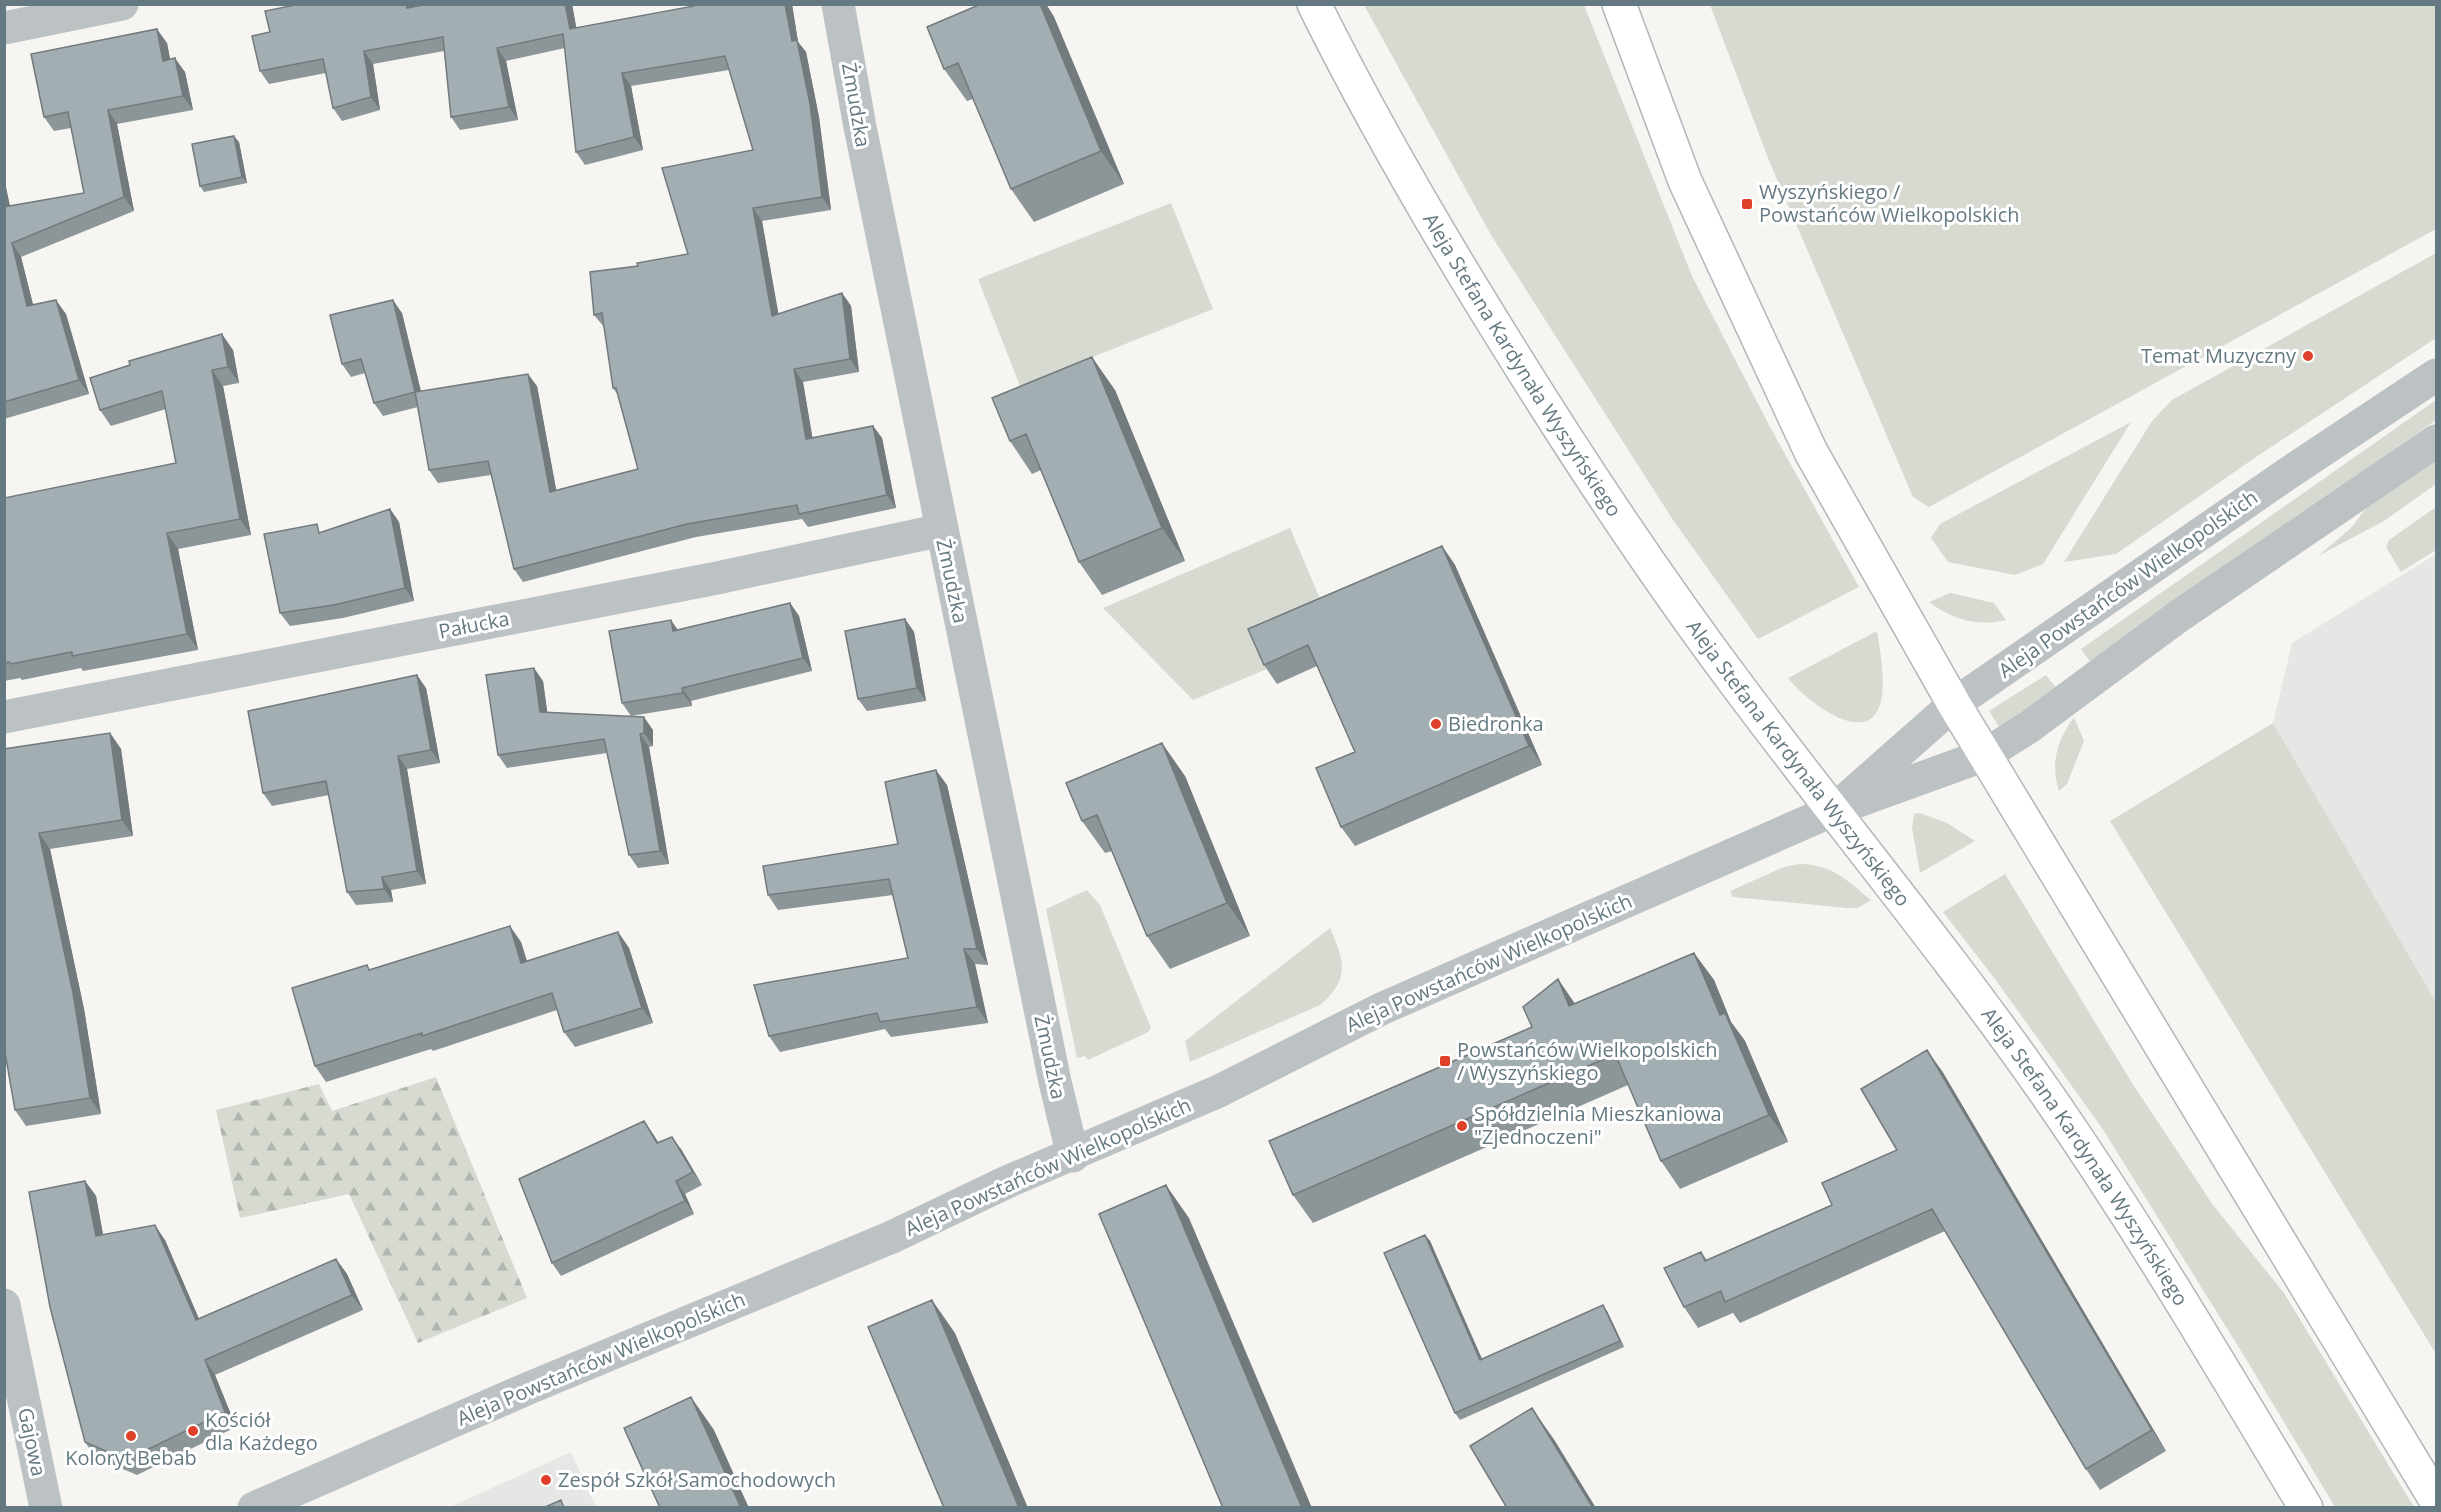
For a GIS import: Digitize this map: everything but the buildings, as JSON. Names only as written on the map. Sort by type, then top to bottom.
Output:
[{"type":"main road","name":"Aleja Stefana Kardynała Wyszyńskiego","points":[[1314,4],[1455,262],[1593,482],[1738,686],[2045,1092],[2131,1220],[2306,1508]]},
{"type":"main road","points":[[1618,4],[1685,181],[1811,452],[1954,704],[2436,1500]]},
{"type":"street","points":[[4,28],[122,4]]},
{"type":"street","name":"Żmudzka","points":[[838,4],[860,127],[942,530],[1055,1082],[1073,1156]]},
{"type":"street","name":"Aleja Powstańców Wielkopolskich","points":[[1834,810],[1954,704],[2286,474],[2436,375]]},
{"type":"street","name":"Aleja Powstańców Wielkopolskich","points":[[254,1508],[530,1388],[892,1237],[1007,1182],[1073,1156],[1220,1091],[1381,1009],[1834,810],[1985,755],[2029,727],[2179,615],[2436,441]]},
{"type":"street","name":"Pałucka","points":[[4,717],[717,578],[942,530]]},
{"type":"street","name":"Gajowa","points":[[4,1305],[46,1508]]},
{"type":"shaded area","points":[[2436,554],[2436,1002],[2273,723],[2292,643]]},
{"type":"shaded area","name":"Zespół Szkół Samochodowych","points":[[571,1452],[596,1507],[448,1508]]},
{"type":"green space","points":[[1364,5],[1584,5],[1692,276],[1770,427],[1859,587],[1758,639],[1673,520],[1491,235]]},
{"type":"green space","points":[[1710,5],[2436,5],[2436,229],[1929,507],[1913,497],[1770,163]]},
{"type":"green space","points":[[1171,203],[1213,309],[1020,386],[978,279]]},
{"type":"green space","points":[[2436,253],[2436,338],[2259,455],[2116,554],[2064,562],[2152,421],[2172,400]]},
{"type":"green space","points":[[2436,400],[2436,420],[2091,663],[2081,649]]},
{"type":"green space","points":[[2131,422],[2043,564],[2015,575],[1948,562],[1931,538],[1940,524]]},
{"type":"green space","points":[[2436,457],[2436,484],[2384,521],[2318,556],[2351,528],[2374,498]]},
{"type":"green space","points":[[2436,507],[2436,550],[2401,572],[2386,547],[2389,540]]},
{"type":"green space","points":[[1290,528],[1329,620],[1269,668],[1193,700],[1103,608]]},
{"type":"green space","points":[[1950,593],[1994,603],[2006,620],[1985,623],[1965,620],[1946,613],[1929,602]]},
{"type":"green space","points":[[1877,631],[1883,684],[1882,695],[1876,713],[1867,721],[1856,722],[1830,713],[1805,695],[1788,678]]},
{"type":"green space","points":[[2046,675],[2057,689],[1999,727],[1989,711]]},
{"type":"green space","points":[[2074,717],[2084,741],[2067,784],[2059,791],[2055,771],[2057,752],[2063,735]]},
{"type":"green space","points":[[2273,723],[2436,1002],[2436,1354],[2110,821]]},
{"type":"green space","points":[[1920,813],[1947,823],[1975,841],[1920,873],[1912,828],[1914,814]]},
{"type":"green space","points":[[1800,864],[1822,867],[1839,875],[1871,900],[1858,908],[1847,908],[1733,897],[1730,891],[1784,867]]},
{"type":"green space","points":[[2005,874],[2132,1083],[2213,1205],[2284,1293],[2414,1507],[2335,1507],[2102,1128],[1995,979],[1943,912]]},
{"type":"green space","points":[[1087,890],[1100,905],[1151,1028],[1148,1032],[1088,1060],[1085,1056],[1077,1058],[1046,909]]},
{"type":"green space","points":[[1330,928],[1339,950],[1342,969],[1337,987],[1330,996],[1320,1005],[1190,1062],[1185,1041]]},
{"type":"green space","points":[[436,1077],[527,1298],[418,1343],[349,1194],[240,1218],[216,1110],[319,1084],[332,1111]]},
{"type":"place","name":"Wyszyńskiego / Powstańców Wielkopolskich","points":[[1747,204]]},
{"type":"place","name":"Temat Muzyczny","points":[[2308,356]]},
{"type":"place","name":"Biedronka","points":[[1436,724]]},
{"type":"place","name":"Powstańców Wielkopolskich / Wyszyńskiego","points":[[1445,1061]]},
{"type":"place","name":"Spółdzielnia Mieszkaniowa \"Zjednoczeni\"","points":[[1462,1126]]},
{"type":"place","name":"Kościół dla Każdego","points":[[193,1431]]},
{"type":"place","name":"Koloryt Bebab","points":[[131,1436]]},
{"type":"place","name":"Zespół Szkół Samochodowych","points":[[546,1480]]}]
